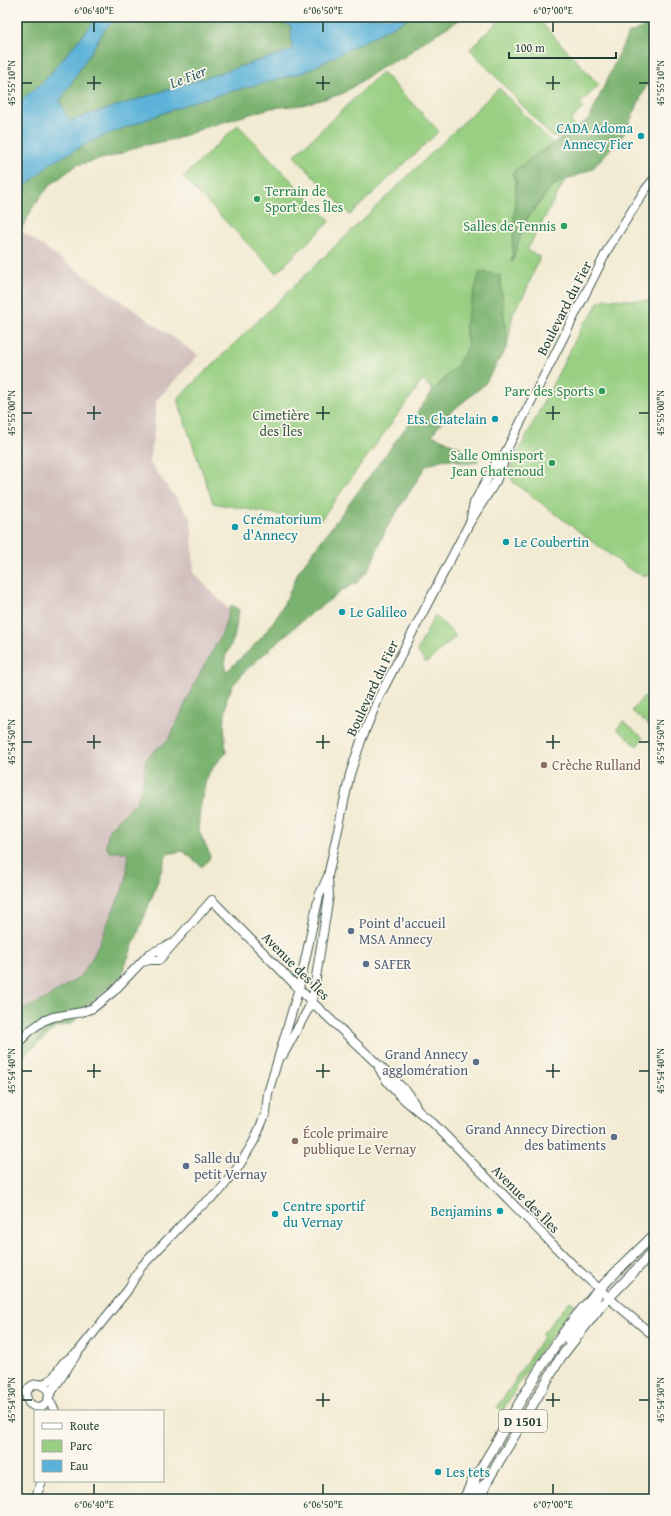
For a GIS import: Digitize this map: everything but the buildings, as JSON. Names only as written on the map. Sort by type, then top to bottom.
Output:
[{"type":"highway","name":"D 1501","points":[[464,1499],[474,1481]]},
{"type":"highway","name":"D 1501","points":[[474,1499],[485,1485]]},
{"type":"main road","name":"Boulevard du Fier","points":[[470,522],[474,503],[497,461],[504,454],[609,247],[654,179]]},
{"type":"main road","name":"Boulevard du Fier","points":[[277,1065],[298,988],[319,896],[328,876],[350,774],[366,728],[379,697],[470,522],[496,481],[503,464],[504,454]]},
{"type":"main road","name":"Boulevard du Fier","points":[[480,508],[489,476]]},
{"type":"main road","name":"Boulevard du Fier","points":[[277,1065],[312,1002],[329,896],[328,876]]},
{"type":"main road","name":"Avenue des Îles","points":[[178,939],[212,900],[312,1002],[379,1067],[388,1072],[409,1094],[418,1110],[433,1123],[599,1289],[610,1298]]},
{"type":"main road","points":[[142,962],[159,960],[178,939]]},
{"type":"main road","points":[[17,1044],[32,1029],[43,1021],[53,1017],[82,1012],[93,1008],[113,992],[149,954],[166,947],[178,939]]},
{"type":"main road","points":[[55,1410],[49,1398],[48,1390],[42,1385],[32,1385],[27,1390],[27,1400],[29,1403],[40,1409],[49,1398],[78,1352],[127,1291],[141,1267],[197,1209],[219,1192],[239,1166],[252,1145],[263,1120],[268,1093],[277,1065]]},
{"type":"main road","name":"D 1501","points":[[474,1481],[551,1352],[567,1328],[599,1289],[654,1235]]},
{"type":"main road","name":"D 1501","points":[[485,1485],[561,1357],[590,1320],[654,1251]]},
{"type":"main road","points":[[624,1264],[625,1271],[619,1277],[610,1298],[654,1336]]},
{"type":"main road","points":[[561,1357],[560,1353],[571,1334],[591,1308],[599,1289]]},
{"type":"main road","points":[[42,1385],[53,1378],[63,1363],[78,1352]]},
{"type":"main road","points":[[35,1499],[42,1482]]},
{"type":"main road","points":[[479,1499],[485,1485]]},
{"type":"shaded area","points":[[21,231],[198,355],[156,401],[154,432],[149,462],[191,518],[194,573],[229,610],[223,632],[194,684],[169,740],[156,749],[145,760],[144,779],[137,802],[124,814],[128,861],[126,881],[94,955],[80,977],[45,999],[17,1013],[17,238]]},
{"type":"green space","points":[[17,17],[98,17],[44,81],[23,99],[17,114]]},
{"type":"green space","points":[[121,17],[266,17],[291,26],[292,50],[69,121],[60,101],[107,26]]},
{"type":"green space","points":[[411,17],[464,17],[426,40],[403,58],[385,65],[342,94],[302,105],[271,108],[206,127],[176,139],[140,146],[117,155],[77,165],[50,185],[34,205],[17,238],[17,194],[51,163],[98,138],[195,101],[305,72]]},
{"type":"green space","points":[[503,17],[536,17],[599,85],[580,104],[583,108],[571,120],[573,128],[566,132],[565,135],[558,137],[551,136],[470,49]]},
{"type":"green space","points":[[654,22],[654,69],[624,134],[592,169],[552,186],[525,221],[512,263],[516,182],[512,173],[589,119],[628,34]]},
{"type":"green space","name":"Terrain de Sport des Îles","points":[[382,72],[439,131],[350,215],[294,156]]},
{"type":"green space","name":"Cimetière des Îles","points":[[499,88],[553,144],[512,173],[516,182],[512,261],[525,222],[552,186],[565,180],[527,250],[540,257],[525,293],[513,313],[507,347],[500,276],[465,324],[468,347],[458,364],[433,391],[423,380],[319,522],[213,503],[177,399]]},
{"type":"green space","name":"Terrain de Sport des Îles","points":[[238,125],[330,221],[276,273],[183,177]]},
{"type":"green space","points":[[480,271],[500,276],[507,347],[484,385],[446,416],[432,435],[479,456],[477,462],[467,464],[452,459],[440,460],[426,466],[386,529],[369,569],[358,582],[343,590],[305,618],[247,669],[233,685],[227,698],[224,724],[226,753],[208,775],[200,811],[199,830],[210,858],[202,867],[183,851],[167,854],[154,892],[121,976],[88,1005],[72,1024],[57,1027],[17,1060],[17,1013],[45,999],[80,977],[94,955],[126,881],[128,861],[127,852],[109,852],[106,845],[109,829],[137,802],[144,779],[145,760],[156,749],[169,740],[194,684],[223,632],[229,610],[232,605],[239,610],[234,638],[225,657],[226,672],[262,637],[283,606],[298,572],[433,391],[458,364],[468,347],[465,324]]},
{"type":"green space","name":"Parc des Sports","points":[[606,299],[654,301],[654,575],[644,576],[632,571],[513,482],[509,470],[585,321],[588,321],[598,302]]},
{"type":"green space","points":[[435,615],[456,636],[426,663],[417,651]]},
{"type":"green space","points":[[644,696],[654,703],[654,726],[652,728],[632,711]]},
{"type":"green space","points":[[623,721],[643,738],[637,746],[617,729]]},
{"type":"green space","points":[[570,1301],[575,1304],[536,1356],[503,1410],[497,1407],[544,1336],[542,1334]]},
{"type":"water","name":"Le Fier","points":[[98,17],[121,17],[107,26],[60,101],[69,121],[292,50],[291,26],[266,17],[411,17],[305,72],[195,101],[98,138],[51,163],[17,194],[17,114],[22,99],[44,81]]},
{"type":"place","name":"CADA Adoma Annecy Fier","points":[[641,136]]},
{"type":"place","name":"Terrain de Sport des Îles","points":[[257,199]]},
{"type":"place","name":"Salles de Tennis","points":[[564,226]]},
{"type":"place","name":"Parc des Sports","points":[[602,391]]},
{"type":"place","name":"Ets. Chatelain","points":[[495,419]]},
{"type":"place","name":"Salle Omnisport Jean Chatenoud","points":[[552,463]]},
{"type":"place","name":"Crématorium d'Annecy","points":[[235,527]]},
{"type":"place","name":"Le Coubertin","points":[[506,542]]},
{"type":"place","name":"Le Galileo","points":[[342,612]]},
{"type":"place","name":"Crèche Rulland","points":[[544,765]]},
{"type":"place","name":"Point d'accueil MSA Annecy","points":[[351,931]]},
{"type":"place","name":"SAFER","points":[[366,964]]},
{"type":"place","name":"Grand Annecy agglomération","points":[[476,1062]]},
{"type":"place","name":"Grand Annecy Direction des batiments","points":[[614,1137]]},
{"type":"place","name":"École primaire publique Le Vernay","points":[[295,1141]]},
{"type":"place","name":"Salle du petit Vernay","points":[[186,1166]]},
{"type":"place","name":"Benjamins","points":[[500,1211]]},
{"type":"place","name":"Centre sportif du Vernay","points":[[275,1214]]},
{"type":"place","name":"Les tets","points":[[438,1472]]}]
